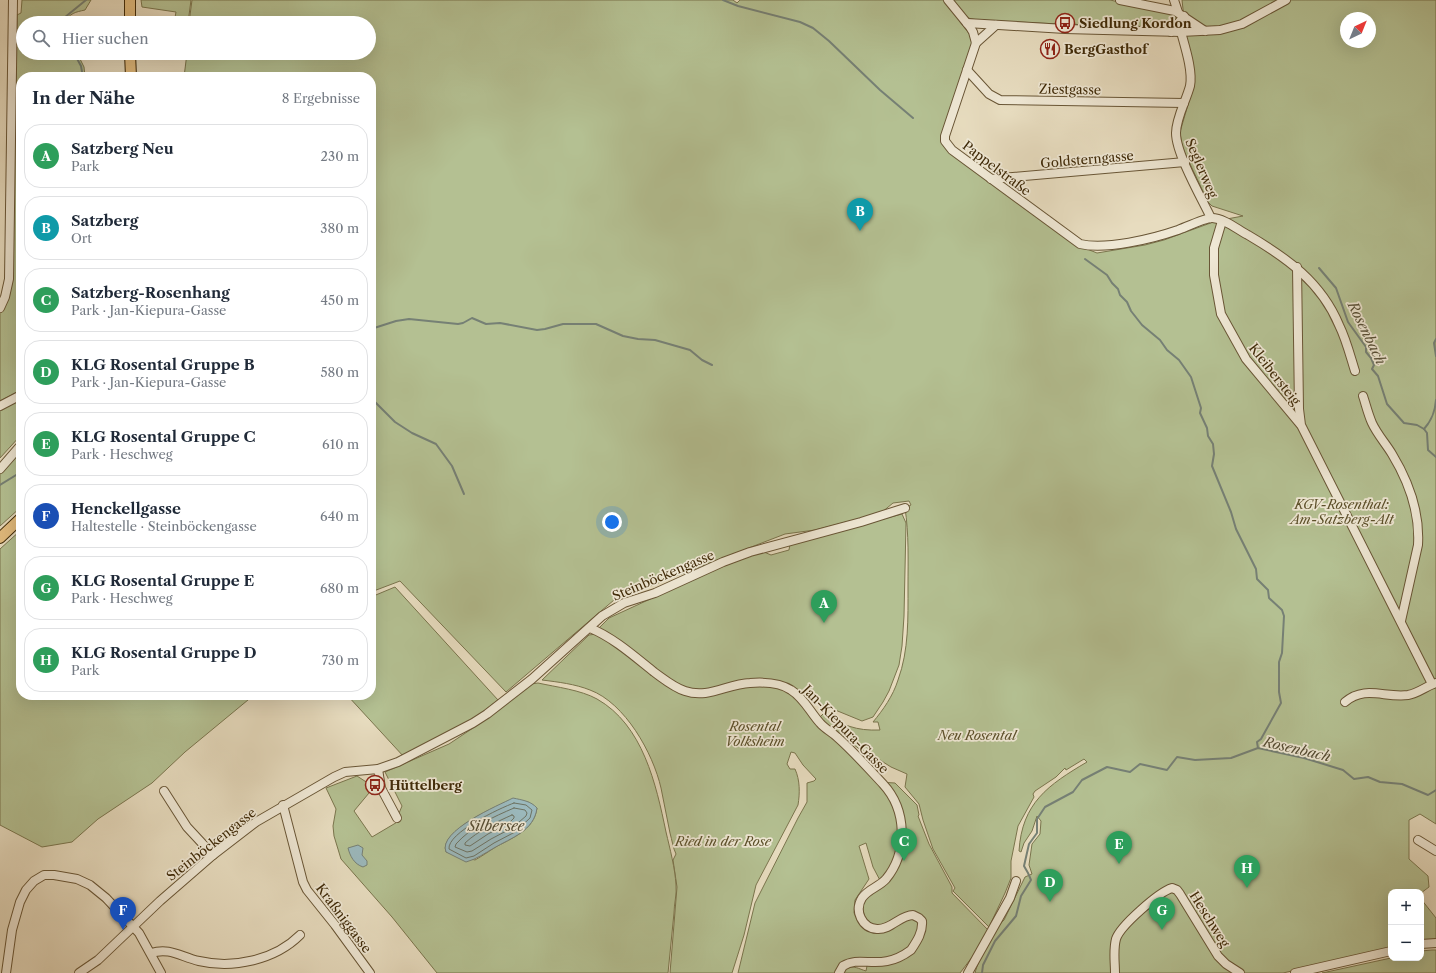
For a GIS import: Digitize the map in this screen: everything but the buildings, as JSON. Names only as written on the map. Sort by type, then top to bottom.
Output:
[{"type":"main road","points":[[130,0],[130,16]]},
{"type":"main road","points":[[130,60],[131,72]]},
{"type":"main road","points":[[0,538],[16,523]]},
{"type":"street","points":[[0,308],[5,297],[9,279],[13,0]]},
{"type":"street","points":[[948,0],[973,32],[976,43]]},
{"type":"street","points":[[1120,0],[1181,14],[1205,31]]},
{"type":"street","points":[[1174,0],[1181,14]]},
{"type":"street","points":[[967,23],[1171,32],[1205,31],[1227,29],[1242,24],[1286,0]]},
{"type":"street","points":[[1171,32],[1181,14]]},
{"type":"street","name":"Pappelstraße","points":[[996,25],[976,43],[945,136],[945,141],[952,150],[1080,244],[1090,246],[1112,245],[1163,235],[1211,218]]},
{"type":"street","name":"Seglerweg","points":[[1181,32],[1186,48],[1190,85],[1176,132],[1177,141],[1184,162],[1211,218]]},
{"type":"street","name":"Ziestgasse","points":[[967,70],[992,96],[1000,100],[1184,103]]},
{"type":"street","name":"Goldsterngasse","points":[[991,179],[1184,162]]},
{"type":"street","points":[[1211,218],[1222,221],[1255,240],[1297,268],[1315,285],[1340,325],[1355,371]]},
{"type":"street","name":"Kleibersteig","points":[[1222,221],[1214,248],[1214,275],[1221,314],[1246,359],[1301,425]]},
{"type":"street","points":[[1297,268],[1299,409],[1301,425],[1434,683],[1423,690],[1408,695],[1368,693],[1357,694],[1345,702]]},
{"type":"street","points":[[1363,396],[1372,424],[1392,454],[1408,485],[1416,511],[1419,534],[1418,545],[1401,621]]},
{"type":"street","points":[[0,406],[16,398]]},
{"type":"street","points":[[0,469],[16,450]]},
{"type":"street","name":"Steinböckengasse","points":[[79,973],[98,960],[176,887],[256,822],[334,776],[345,772],[378,769],[414,755],[487,714],[532,679],[609,611],[624,603],[655,593],[734,558],[759,549],[861,522],[905,508]]},
{"type":"street","name":"Jan-Kiepura-Gasse","points":[[590,628],[609,637],[668,682],[685,691],[695,694],[709,693],[748,683],[776,684],[790,689],[799,696],[821,724],[859,758],[884,785],[892,797],[899,814],[902,829],[901,843],[897,857],[886,879],[862,898],[859,908],[859,915],[862,921],[870,928],[884,929],[911,914],[919,918],[922,923],[920,936],[915,944],[906,956],[892,968]]},
{"type":"street","points":[[378,769],[381,788],[397,818]]},
{"type":"street","points":[[164,791],[187,827],[213,856]]},
{"type":"street","name":"Kraßniggasse","points":[[283,805],[307,890],[370,973]]},
{"type":"street","points":[[1418,840],[1436,851]]},
{"type":"street","points":[[6,973],[12,930],[20,902],[26,890],[34,881],[44,875],[66,876],[77,879],[90,885],[106,898],[134,926],[151,952],[155,963],[162,973]]},
{"type":"street","points":[[968,973],[1010,898],[1016,881]]},
{"type":"street","name":"Heschweg","points":[[1115,973],[1115,946],[1120,932],[1152,900],[1172,888],[1177,890],[1180,894],[1218,956],[1226,964],[1240,973]]},
{"type":"street","points":[[151,952],[161,950],[198,961],[217,964],[231,964],[252,960],[273,953],[286,947],[300,935]]},
{"type":"street","points":[[1424,944],[1436,943]]},
{"type":"street","points":[[1295,973],[1388,952]]},
{"type":"street","points":[[840,973],[843,966],[852,963],[872,970]]},
{"type":"green space","points":[[22,0],[91,0],[85,10],[76,12],[70,16],[17,16],[21,13]]},
{"type":"green space","points":[[141,0],[191,0],[189,16],[175,16],[176,12],[142,7]]},
{"type":"green space","points":[[192,0],[733,0],[737,3],[740,0],[1110,0],[1174,14],[1178,18],[1167,28],[1080,25],[1069,23],[1068,20],[1063,20],[1063,22],[1059,24],[977,20],[968,18],[960,9],[960,22],[971,36],[972,45],[943,143],[1072,243],[1097,253],[1145,245],[1164,240],[1216,221],[1243,216],[1212,206],[1208,202],[1182,147],[1180,132],[1192,91],[1182,0],[1436,0],[1436,824],[1420,814],[1409,820],[1409,859],[1428,876],[1429,887],[1424,891],[1424,889],[1388,889],[1388,949],[1283,973],[975,973],[979,960],[996,930],[1004,920],[1025,877],[1032,874],[1029,865],[1032,844],[1040,834],[1041,821],[1037,816],[1032,831],[1024,843],[1021,852],[1019,851],[1021,834],[1025,820],[1040,797],[1049,788],[1073,770],[1087,762],[1084,759],[1066,770],[1065,768],[1056,777],[1035,791],[1033,794],[1034,797],[1018,826],[1011,861],[1011,878],[989,927],[953,891],[955,888],[933,849],[919,804],[905,787],[907,774],[880,760],[875,761],[819,718],[823,714],[857,728],[880,730],[878,722],[873,722],[896,686],[902,669],[906,646],[908,622],[908,557],[905,508],[911,505],[909,501],[893,503],[881,513],[815,530],[785,534],[614,600],[506,692],[400,581],[376,590],[376,72],[185,72],[186,60],[376,60],[376,16],[190,16]]},
{"type":"green space","points":[[16,60],[80,60],[84,72],[16,72],[16,393],[0,401],[0,313],[4,308],[12,269]]},
{"type":"green space","points":[[16,400],[16,440],[0,458],[0,408]]},
{"type":"green space","points":[[16,456],[16,512],[0,526],[0,474]]},
{"type":"green space","points":[[902,514],[906,523],[904,616],[899,665],[889,691],[873,717],[862,721],[806,698],[781,682],[753,685],[774,686],[792,693],[878,782],[895,783],[917,805],[918,816],[929,844],[952,887],[952,893],[988,930],[976,952],[960,973],[843,973],[846,968],[852,967],[866,971],[867,966],[853,960],[842,962],[838,973],[738,973],[755,903],[807,802],[807,783],[816,779],[803,765],[795,753],[791,752],[787,764],[790,769],[795,769],[798,778],[798,805],[756,885],[744,935],[732,973],[670,973],[677,887],[673,860],[676,854],[673,847],[661,788],[651,760],[636,731],[626,717],[603,697],[578,686],[542,680],[589,635],[596,634],[601,629],[599,628],[609,618],[711,571],[753,555],[764,552],[771,555],[789,550],[790,544]],"holes":[[[866,843],[873,867],[883,886],[867,898],[863,905],[863,912],[864,916],[869,922],[884,929],[863,928],[854,913],[855,900],[869,879],[859,846]]]},
{"type":"green space","points":[[16,535],[16,700],[248,700],[185,752],[152,783],[98,819],[72,842],[42,847],[0,825],[0,549]]},
{"type":"green space","points":[[395,587],[498,700],[475,718],[404,757],[352,700],[376,700],[376,595]]},
{"type":"green space","points":[[538,683],[568,689],[584,693],[597,699],[613,710],[626,724],[645,757],[657,795],[672,858],[675,879],[676,892],[668,973],[437,973],[392,917],[341,859],[334,836],[333,826],[336,809],[326,788],[357,776],[374,787],[354,811],[372,837],[399,821],[397,818],[402,806],[385,772],[449,744],[491,716],[531,684]],"holes":[[[513,799],[528,802],[537,808],[531,823],[521,833],[475,860],[446,852],[446,844],[451,836],[471,820]]]},
{"type":"green space","points":[[1424,903],[1436,918],[1436,939],[1424,941]]},
{"type":"green space","points":[[1436,950],[1436,973],[1322,973],[1388,959],[1388,961],[1424,961],[1424,951]]},
{"type":"water","name":"Silbersee","points":[[513,798],[529,802],[537,808],[531,823],[521,833],[481,856],[466,862],[446,852],[446,844],[451,836],[460,828],[483,813]]},
{"type":"water","points":[[358,845],[363,848],[362,855],[367,861],[367,865],[363,867],[357,864],[353,859],[348,848]]},
{"type":"waterway","points":[[66,16],[86,0]]},
{"type":"waterway","points":[[723,0],[738,6],[800,22],[813,28],[829,41],[880,90],[913,118]]},
{"type":"waterway","points":[[78,60],[82,72]]},
{"type":"waterway","points":[[1085,259],[1107,275],[1142,325],[1160,340],[1167,350],[1179,360],[1191,377],[1201,408],[1200,413],[1207,428],[1208,436],[1213,444],[1214,454],[1212,466],[1231,512],[1236,529],[1256,569],[1257,579],[1268,590],[1269,598],[1282,610],[1284,616],[1282,653],[1279,662],[1279,692],[1281,703],[1261,739],[1257,742],[1258,748]]},
{"type":"waterway","name":"Rosenbach","points":[[1319,268],[1336,288],[1348,322],[1366,347],[1366,352],[1374,365],[1372,369],[1378,376],[1387,404],[1404,423],[1417,425],[1424,429],[1427,433],[1428,450],[1436,457]]},
{"type":"waterway","points":[[376,327],[396,321],[409,319],[458,324],[472,318],[486,324],[500,323],[537,330],[563,324],[596,324],[623,336],[655,340],[690,350],[702,360],[712,365]]},
{"type":"waterway","points":[[1436,339],[1434,343],[1436,356]]},
{"type":"waterway","points":[[1424,429],[1433,416],[1436,400]]},
{"type":"waterway","points":[[376,403],[395,422],[412,433],[436,444],[452,466],[464,494]]},
{"type":"waterway","points":[[0,485],[16,475]]},
{"type":"waterway","name":"Rosenbach","points":[[982,973],[983,965],[995,941],[1016,916],[1021,896],[1031,880],[1024,866],[1029,844],[1037,833],[1037,819],[1045,807],[1073,792],[1082,780],[1107,767],[1130,772],[1140,764],[1167,770],[1177,757],[1195,760],[1231,758],[1258,748],[1304,758],[1343,770],[1354,779],[1368,777],[1380,782],[1402,784],[1428,795],[1436,790]]},
{"type":"place","name":"Siedlung Kordon","points":[[1065,23]]},
{"type":"place","name":"BergGasthof","points":[[1050,49]]},
{"type":"place","name":"Satzberg","points":[[860,231]]},
{"type":"place","name":"Satzberg Neu","points":[[824,623]]},
{"type":"place","name":"Hüttelberg","points":[[375,785]]},
{"type":"place","name":"Satzberg-Rosenhang","points":[[904,861]]},
{"type":"place","name":"KLG Rosental Gruppe C","points":[[1119,864]]},
{"type":"place","name":"KLG Rosental Gruppe D","points":[[1247,888]]},
{"type":"place","name":"KLG Rosental Gruppe B","points":[[1050,902]]},
{"type":"place","name":"Henckellgasse","points":[[123,930]]},
{"type":"place","name":"KLG Rosental Gruppe E","points":[[1162,930]]},
{"type":"park label","name":"KGV-Rosenthal: Am-Satzberg-Alt","points":[[1342,512]]},
{"type":"park label","name":"Rosental Volksheim","points":[[755,734]]},
{"type":"park label","name":"Neu Rosental","points":[[977,735]]},
{"type":"park label","name":"Ried in der Rose","points":[[723,841]]}]
